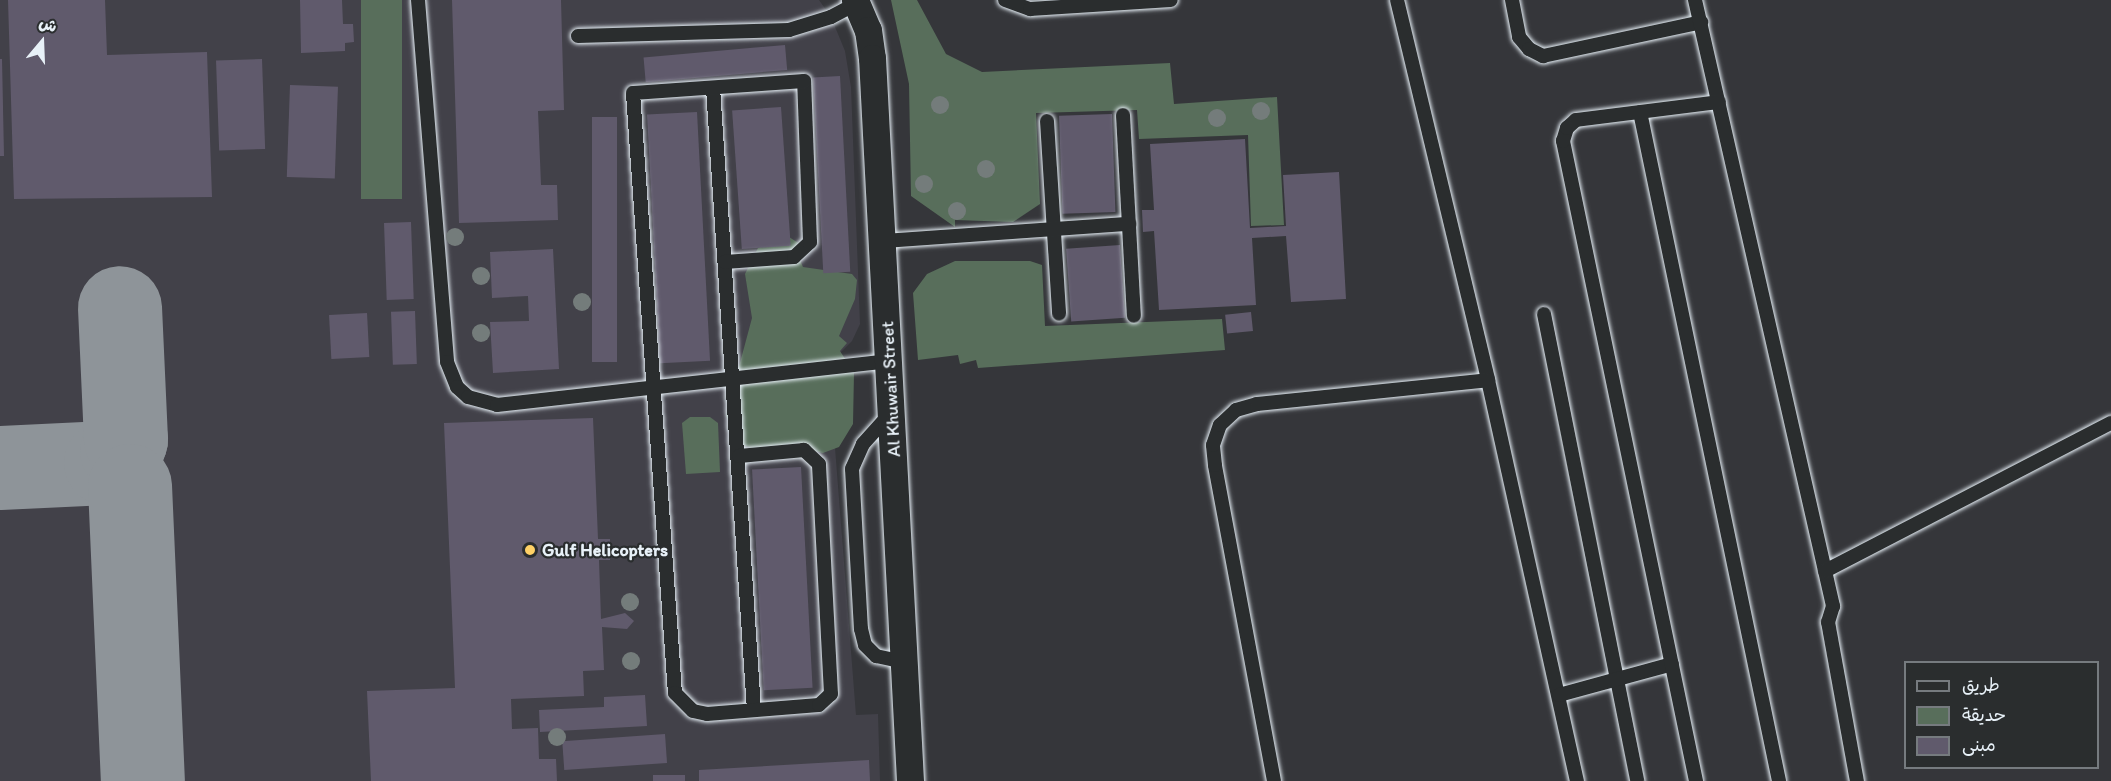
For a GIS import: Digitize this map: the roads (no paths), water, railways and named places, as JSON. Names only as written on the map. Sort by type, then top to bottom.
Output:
[{"type":"street","name":"Al Khuwair Street","points":[[858,1],[872,58],[884,241],[910,781]]},
{"type":"lane","points":[[418,0],[450,375],[468,397],[497,405],[651,390],[890,361]]},
{"type":"lane","points":[[1005,0],[1030,9],[1171,0]]},
{"type":"lane","points":[[1397,0],[1488,380],[1577,781]]},
{"type":"lane","points":[[1512,0],[1519,37],[1529,50],[1544,56],[1701,22]]},
{"type":"lane","points":[[1695,0],[1833,606],[1828,622],[1857,781]]},
{"type":"lane","points":[[578,36],[805,28],[858,1]]},
{"type":"lane","points":[[726,262],[794,257],[810,242],[804,81],[633,93],[651,390],[675,693],[693,711],[754,710],[819,705],[831,694],[819,464],[804,450],[739,456]]},
{"type":"lane","points":[[713,88],[734,379],[754,710]]},
{"type":"lane","points":[[1696,781],[1563,141],[1567,129],[1576,120],[1719,102]]},
{"type":"lane","points":[[1640,112],[1779,781]]},
{"type":"lane","points":[[1123,115],[1134,316]]},
{"type":"lane","points":[[1047,121],[1059,314]]},
{"type":"lane","points":[[884,241],[1054,232],[1129,224]]},
{"type":"lane","points":[[1544,314],[1637,781]]},
{"type":"lane","points":[[1274,781],[1215,465],[1214,445],[1221,425],[1236,410],[1257,404],[1488,380]]},
{"type":"lane","points":[[892,411],[857,454],[852,478],[863,640],[876,656],[904,662]]},
{"type":"lane","points":[[1825,571],[2111,423]]},
{"type":"lane","points":[[1559,695],[1672,664]]},
{"type":"place","name":"Gulf Helicopters","points":[[530,550]]}]
